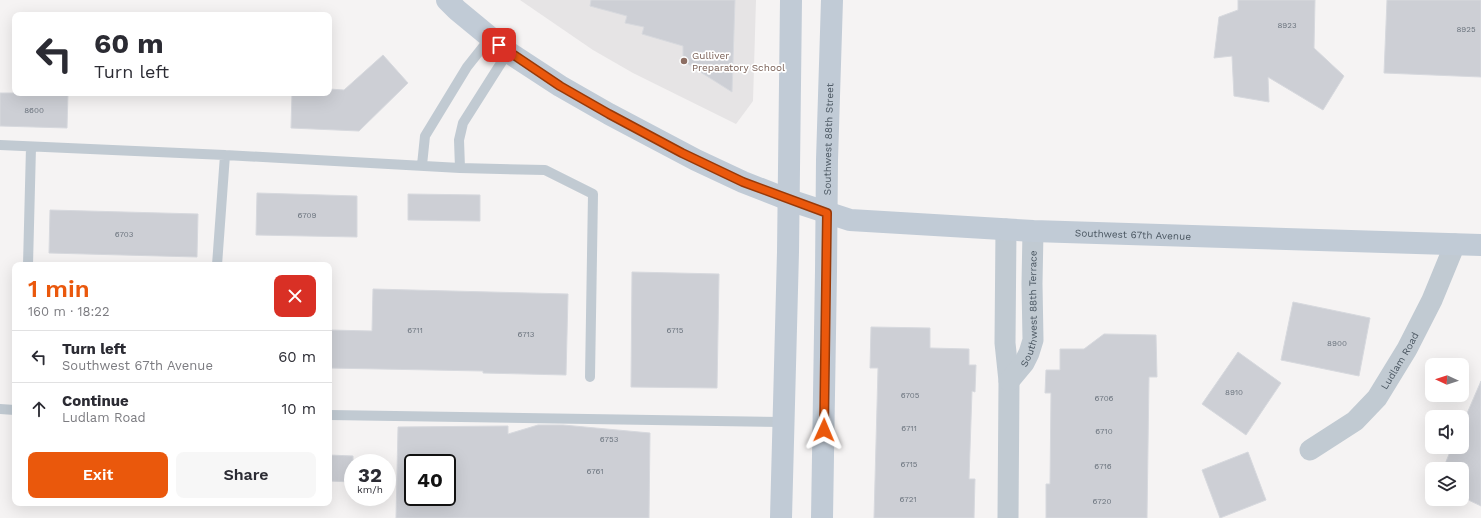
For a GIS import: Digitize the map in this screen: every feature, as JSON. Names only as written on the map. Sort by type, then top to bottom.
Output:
[{"type":"main road","points":[[447,0],[508,52],[567,90],[668,146],[726,175],[789,200]]},
{"type":"main road","points":[[781,518],[789,200],[791,0]]},
{"type":"main road","name":"Southwest 88th Street","points":[[822,518],[827,160],[832,0]]},
{"type":"main road","name":"Southwest 67th Avenue","points":[[789,200],[850,220],[864,222],[1006,229],[1481,245]]},
{"type":"street","name":"Southwest 88th Terrace","points":[[1006,229],[1005,344],[1009,381],[1008,518]]},
{"type":"street","name":"Southwest 88th Terrace","points":[[1009,381],[1024,363],[1033,340],[1033,230]]},
{"type":"street","name":"Ludlam Road","points":[[1310,450],[1355,422],[1377,398],[1407,348],[1432,300],[1455,244]]},
{"type":"lane","points":[[422,165],[425,136],[467,67],[490,38]]},
{"type":"lane","points":[[460,168],[459,140],[463,123],[508,52]]},
{"type":"lane","points":[[0,145],[225,155],[460,168],[545,170],[593,194],[590,376]]},
{"type":"lane","points":[[28,262],[31,147]]},
{"type":"lane","points":[[217,262],[225,155]]},
{"type":"lane","points":[[0,409],[12,410]]},
{"type":"lane","points":[[332,415],[783,422]]},
{"type":"shaded area","name":"Gulliver Preparatory School","points":[[520,0],[756,0],[753,101],[736,124],[633,73],[593,50]]},
{"type":"building","points":[[591,0],[735,0],[732,92],[683,61],[683,46],[642,34],[644,27],[625,23],[627,16],[590,6]]},
{"type":"building","points":[[1238,0],[1315,0],[1314,48],[1344,76],[1323,110],[1268,77],[1269,102],[1234,96],[1232,56],[1214,58],[1219,17],[1238,10]]},
{"type":"building","points":[[1387,0],[1481,0],[1481,77],[1384,73]]},
{"type":"building","points":[[383,55],[408,83],[359,131],[291,128],[292,96],[332,96],[332,89],[344,90]]},
{"type":"building","points":[[0,93],[12,93],[12,96],[68,96],[67,128],[0,126]]},
{"type":"building","points":[[257,193],[357,196],[357,237],[256,235]]},
{"type":"building","points":[[408,194],[480,195],[480,221],[408,220]]},
{"type":"building","points":[[50,210],[198,214],[197,257],[49,253]]},
{"type":"building","points":[[632,272],[719,274],[717,388],[631,387]]},
{"type":"building","points":[[373,289],[568,294],[566,375],[483,373],[483,371],[332,368],[332,330],[372,331]]},
{"type":"building","points":[[1293,302],[1370,318],[1359,376],[1281,360]]},
{"type":"building","points":[[871,327],[930,328],[930,348],[969,349],[969,365],[976,365],[975,392],[972,391],[969,479],[975,479],[974,518],[874,518],[878,368],[870,368]]},
{"type":"building","points":[[1104,334],[1156,335],[1157,377],[1149,377],[1147,518],[1046,518],[1046,484],[1050,484],[1051,393],[1045,393],[1046,370],[1060,370],[1060,349],[1084,349]]},
{"type":"building","points":[[1238,352],[1281,383],[1246,435],[1202,404]]},
{"type":"building","points":[[1481,381],[1481,506],[1469,500],[1469,462],[1446,462],[1449,454],[1469,454],[1468,410]]},
{"type":"building","points":[[538,425],[563,425],[650,433],[649,518],[396,518],[398,427],[508,426],[508,434]]},
{"type":"building","points":[[1248,452],[1266,500],[1220,518],[1202,470]]},
{"type":"building","points":[[332,455],[344,456],[344,482],[332,481]]},
{"type":"place","name":"Gulliver Preparatory School","points":[[684,61]]},
{"type":"route","points":[[499,45],[560,86],[646,135],[743,182],[827,213],[824,430]]}]
